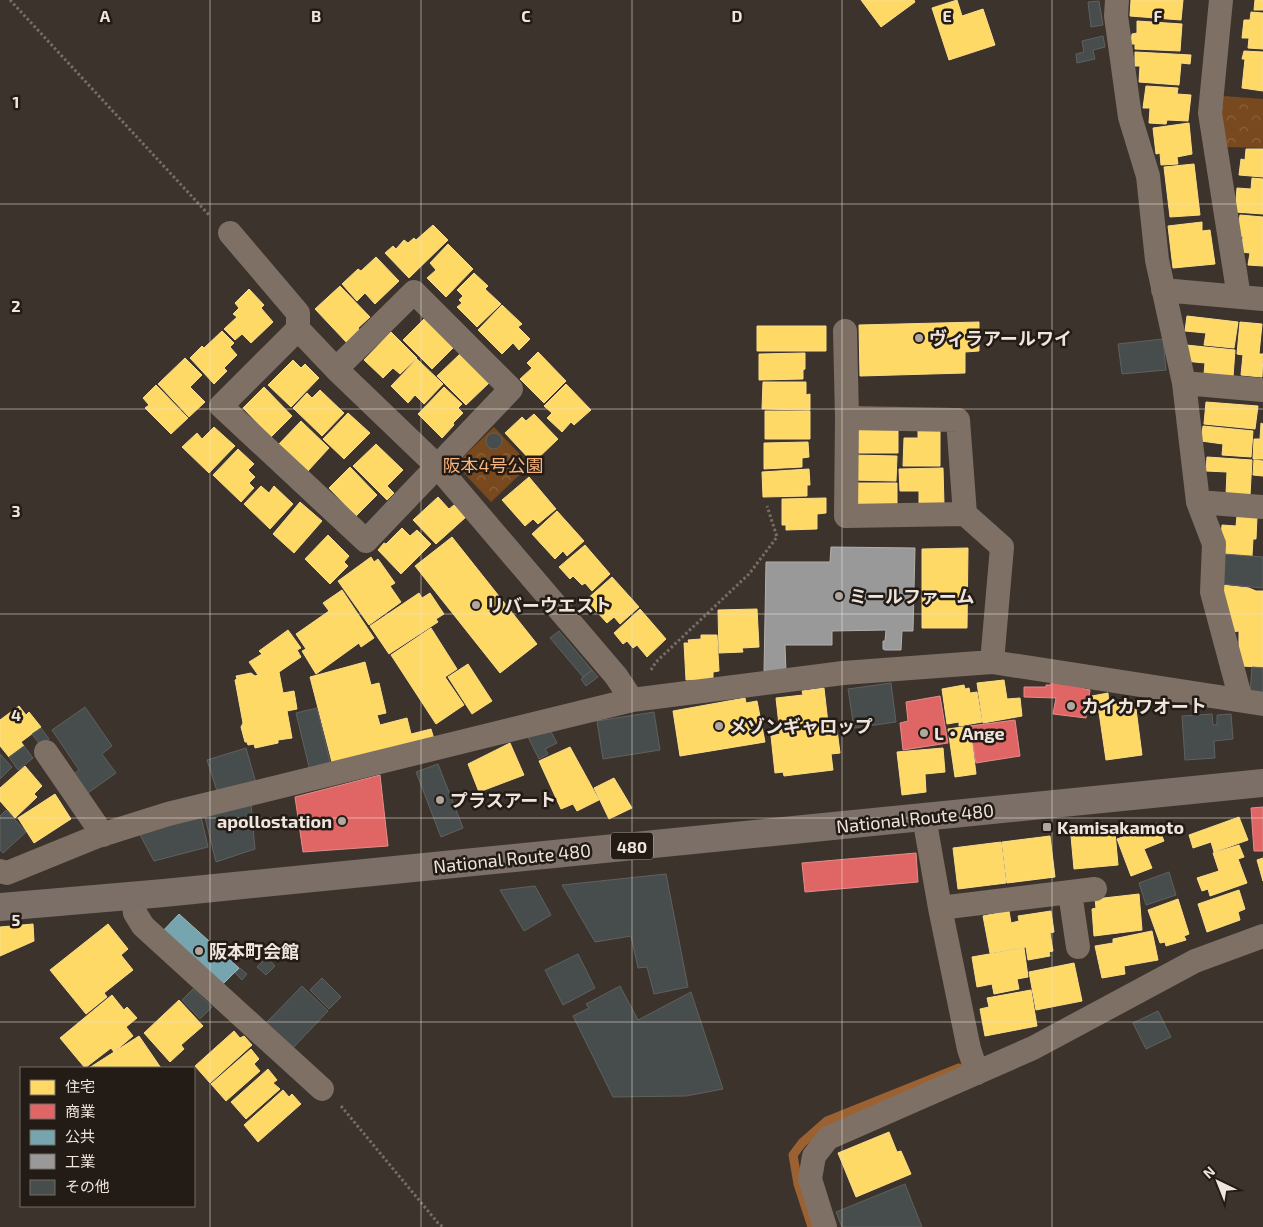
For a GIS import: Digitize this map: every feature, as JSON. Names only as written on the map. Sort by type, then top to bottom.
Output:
[{"type":"highway","name":"National Route 480","points":[[6,906],[133,896],[1263,783]]},
{"type":"street","points":[[6,906],[3,872],[103,834],[168,814],[632,700],[843,673],[992,662],[1252,702],[1212,592],[1214,544],[1198,502],[1184,383],[1157,260],[1148,176],[1130,118],[1116,16],[1117,0]]},
{"type":"street","points":[[1221,0],[1210,112],[1239,297]]},
{"type":"street","points":[[230,233],[298,313],[298,329],[336,369],[437,466],[616,676],[632,700]]},
{"type":"street","points":[[1163,290],[1263,299]]},
{"type":"street","points":[[298,329],[221,406],[366,541],[511,389],[414,292],[336,369]]},
{"type":"street","points":[[845,332],[847,418],[846,516],[965,514],[1002,547],[992,662]]},
{"type":"street","points":[[1184,383],[1263,390]]},
{"type":"street","points":[[847,418],[958,420],[965,514]]},
{"type":"street","points":[[1198,502],[1263,507]]},
{"type":"street","points":[[46,752],[103,834]]},
{"type":"street","points":[[924,817],[940,908],[969,1049],[977,1073]]},
{"type":"street","points":[[940,908],[1095,889]]},
{"type":"street","points":[[1070,892],[1078,947]]},
{"type":"street","points":[[133,896],[135,913],[142,926],[322,1089]]},
{"type":"street","points":[[825,1227],[810,1179],[814,1156],[828,1138],[1034,1048],[1195,961],[1263,936]]},
{"type":"path","points":[[10,0],[211,217],[230,233]]},
{"type":"path","points":[[632,700],[656,662],[749,574],[777,537],[766,506]]},
{"type":"path","points":[[322,1089],[337,1101],[438,1224],[444,1227]]},
{"type":"green space","points":[[1222,96],[1263,99],[1263,148],[1226,147],[1221,110]]},
{"type":"green space","name":"阪本4号公園","points":[[494,427],[530,465],[491,502],[461,470],[461,459]]},
{"type":"building: 住宅","points":[[861,0],[914,0],[915,2],[881,27]]},
{"type":"building: 住宅","points":[[957,0],[962,16],[983,9],[995,45],[949,60],[932,8]]},
{"type":"building: 住宅","points":[[1131,0],[1183,0],[1181,20],[1130,16]]},
{"type":"building: 住宅","points":[[1255,0],[1263,0],[1263,10],[1254,10]]},
{"type":"building: 住宅","points":[[1251,12],[1263,13],[1263,49],[1248,48],[1249,38],[1242,38],[1244,20],[1250,20]]},
{"type":"building: 住宅","points":[[1137,21],[1182,24],[1180,51],[1135,49],[1135,44],[1131,44],[1132,34],[1137,33]]},
{"type":"building: 住宅","points":[[1244,51],[1263,52],[1263,91],[1242,88],[1245,59],[1242,59]]},
{"type":"building: 住宅","points":[[1135,52],[1191,55],[1190,64],[1181,63],[1179,85],[1139,82],[1140,66],[1135,66]]},
{"type":"building: 住宅","points":[[1146,86],[1178,88],[1177,94],[1191,95],[1188,121],[1167,120],[1166,124],[1149,123],[1150,108],[1143,108]]},
{"type":"building: 住宅","points":[[1189,123],[1192,154],[1177,157],[1178,164],[1161,165],[1160,153],[1156,154],[1153,128]]},
{"type":"building: 住宅","points":[[1246,149],[1263,149],[1263,177],[1239,175],[1241,159],[1245,160]]},
{"type":"building: 住宅","points":[[1194,164],[1200,215],[1170,217],[1164,167]]},
{"type":"building: 住宅","points":[[1252,178],[1263,179],[1263,214],[1235,212],[1237,188],[1251,189]]},
{"type":"building: 住宅","points":[[1240,215],[1263,217],[1263,266],[1248,265],[1250,253],[1241,252],[1243,237],[1237,235]]},
{"type":"building: 住宅","points":[[1202,222],[1202,231],[1210,230],[1215,264],[1173,268],[1168,226]]},
{"type":"building: 住宅","points":[[433,225],[448,240],[409,278],[385,253],[393,246],[396,249],[404,240],[408,243],[414,238],[416,240]]},
{"type":"building: 住宅","points":[[448,244],[473,269],[446,297],[427,278],[436,270],[430,263]]},
{"type":"building: 住宅","points":[[376,257],[399,281],[375,304],[365,293],[357,301],[342,284],[358,269],[361,271]]},
{"type":"building: 住宅","points":[[474,273],[488,286],[485,289],[501,304],[477,327],[457,307],[462,303],[459,300],[463,296],[457,290]]},
{"type":"building: 住宅","points":[[340,286],[370,317],[358,328],[361,332],[348,344],[315,309]]},
{"type":"building: 住宅","points":[[249,289],[264,305],[261,308],[273,322],[251,343],[242,334],[235,340],[224,329],[237,317],[233,314],[239,308],[235,303]]},
{"type":"building: 住宅","points":[[502,305],[522,324],[518,327],[530,339],[519,350],[513,343],[502,354],[478,330]]},
{"type":"building: 住宅","points":[[1187,316],[1238,322],[1234,348],[1204,345],[1206,333],[1185,331]]},
{"type":"building: 住宅","points":[[426,317],[455,346],[432,369],[403,340]]},
{"type":"building: 住宅","name":"ヴィラアールワイ","points":[[979,322],[979,351],[965,352],[965,373],[860,376],[859,325]]},
{"type":"building: 住宅","points":[[1240,322],[1262,324],[1259,354],[1263,354],[1262,377],[1241,375],[1243,355],[1237,354]]},
{"type":"building: 住宅","points":[[757,326],[826,326],[826,351],[757,351]]},
{"type":"building: 住宅","points":[[222,331],[234,343],[230,347],[237,355],[224,368],[227,371],[214,384],[190,358]]},
{"type":"building: 住宅","points":[[391,332],[417,358],[400,374],[393,368],[383,378],[364,360]]},
{"type":"building: 住宅","points":[[1186,345],[1235,350],[1233,377],[1204,374],[1205,363],[1184,361]]},
{"type":"building: 住宅","points":[[538,352],[566,381],[544,403],[520,379],[532,368],[527,363]]},
{"type":"building: 住宅","points":[[461,353],[490,382],[466,405],[437,376]]},
{"type":"building: 住宅","points":[[805,353],[803,379],[759,380],[759,354]]},
{"type":"building: 住宅","points":[[185,358],[202,375],[190,387],[205,402],[189,417],[158,384]]},
{"type":"building: 住宅","points":[[417,359],[443,384],[424,404],[415,395],[408,403],[391,386]]},
{"type":"building: 住宅","points":[[293,360],[301,368],[305,364],[319,378],[291,407],[268,385]]},
{"type":"building: 住宅","points":[[763,382],[806,382],[806,395],[810,394],[810,410],[762,409]]},
{"type":"building: 住宅","points":[[566,384],[591,410],[574,425],[571,422],[562,432],[547,418],[552,413],[544,406]]},
{"type":"building: 住宅","points":[[156,385],[188,418],[171,434],[145,408],[149,405],[143,398]]},
{"type":"building: 住宅","points":[[264,387],[292,416],[271,437],[243,408]]},
{"type":"building: 住宅","points":[[444,387],[462,404],[458,408],[463,413],[442,438],[418,414]]},
{"type":"building: 住宅","points":[[320,390],[344,413],[322,436],[293,408],[307,393],[312,398]]},
{"type":"building: 住宅","points":[[1206,402],[1258,406],[1255,429],[1204,424]]},
{"type":"building: 住宅","points":[[765,411],[810,411],[810,439],[765,439]]},
{"type":"building: 住宅","points":[[348,413],[370,433],[344,459],[323,439]]},
{"type":"building: 住宅","points":[[534,414],[558,439],[533,463],[505,433],[522,417],[526,421]]},
{"type":"building: 住宅","points":[[301,421],[329,448],[307,472],[278,445]]},
{"type":"building: 住宅","points":[[1261,423],[1263,424],[1263,459],[1253,459],[1254,439],[1260,439]]},
{"type":"building: 住宅","points":[[1203,426],[1253,431],[1251,457],[1222,455],[1223,444],[1201,441]]},
{"type":"building: 住宅","points":[[214,427],[235,446],[209,473],[182,447],[197,433],[202,439]]},
{"type":"building: 住宅","points":[[852,428],[898,428],[898,453],[851,453]]},
{"type":"building: 住宅","points":[[918,429],[940,429],[940,466],[903,466],[904,438],[918,438]]},
{"type":"building: 住宅","points":[[808,442],[809,457],[802,458],[802,467],[764,469],[764,443]]},
{"type":"building: 住宅","points":[[376,444],[403,470],[387,486],[394,493],[387,500],[353,466]]},
{"type":"building: 住宅","points":[[238,449],[254,464],[248,470],[255,477],[249,483],[254,488],[241,502],[213,475]]},
{"type":"building: 住宅","points":[[851,455],[897,456],[896,481],[850,480]]},
{"type":"building: 住宅","points":[[1207,457],[1252,460],[1250,495],[1226,494],[1227,472],[1206,471]]},
{"type":"building: 住宅","points":[[1254,460],[1263,461],[1263,476],[1253,475]]},
{"type":"building: 住宅","points":[[350,467],[377,495],[356,516],[329,488]]},
{"type":"building: 住宅","points":[[943,468],[944,505],[919,504],[919,491],[900,491],[899,469]]},
{"type":"building: 住宅","points":[[809,469],[810,485],[807,485],[807,496],[763,497],[762,472]]},
{"type":"building: 住宅","points":[[529,477],[556,509],[538,524],[533,519],[525,526],[502,500]]},
{"type":"building: 住宅","points":[[851,483],[897,483],[897,508],[850,508]]},
{"type":"building: 住宅","points":[[261,486],[269,493],[274,486],[293,504],[270,529],[244,504]]},
{"type":"building: 住宅","points":[[438,497],[449,509],[454,505],[466,517],[436,544],[413,520]]},
{"type":"building: 住宅","points":[[826,498],[826,513],[817,514],[817,529],[786,530],[786,525],[782,525],[782,499]]},
{"type":"building: 住宅","points":[[300,502],[322,521],[294,553],[273,534]]},
{"type":"building: 住宅","points":[[557,511],[584,541],[567,556],[563,551],[555,559],[532,534]]},
{"type":"building: 住宅","points":[[1237,516],[1257,517],[1256,539],[1253,539],[1252,556],[1224,554],[1226,540],[1221,539],[1222,525],[1236,526]]},
{"type":"building: 住宅","points":[[402,528],[410,536],[417,530],[431,544],[401,574],[378,550]]},
{"type":"building: 住宅","points":[[328,535],[349,556],[344,562],[348,566],[330,584],[305,559]]},
{"type":"building: 住宅","name":"リバーウエスト","points":[[452,537],[537,644],[500,673],[415,566]]},
{"type":"building: 住宅","points":[[585,545],[610,574],[592,591],[585,583],[582,585],[573,576],[570,579],[559,567]]},
{"type":"building: 住宅","points":[[968,548],[967,628],[922,628],[922,549]]},
{"type":"building: 住宅","points":[[371,557],[374,562],[378,559],[395,583],[390,586],[401,602],[369,625],[338,581]]},
{"type":"building: 住宅","points":[[612,577],[639,607],[620,624],[614,617],[607,623],[586,600]]},
{"type":"building: 住宅","points":[[1222,585],[1263,591],[1263,667],[1239,666],[1239,631],[1231,632]]},
{"type":"building: 住宅","points":[[342,590],[374,638],[361,647],[359,643],[316,674],[302,651],[306,649],[296,634],[329,611],[323,603]]},
{"type":"building: 住宅","points":[[419,593],[422,598],[430,593],[444,614],[436,619],[438,622],[389,654],[370,626]]},
{"type":"building: 住宅","points":[[640,609],[666,639],[647,657],[637,645],[633,648],[627,641],[623,644],[614,633]]},
{"type":"building: 住宅","points":[[757,609],[759,647],[742,648],[743,652],[719,653],[718,610]]},
{"type":"building: 住宅","points":[[431,628],[457,669],[445,677],[464,705],[436,724],[391,655]]},
{"type":"building: 住宅","points":[[288,630],[301,648],[297,650],[301,657],[279,672],[283,693],[294,691],[297,709],[287,711],[292,738],[278,740],[278,743],[255,748],[254,744],[248,745],[245,742],[241,727],[243,723],[235,680],[237,679],[236,676],[251,673],[255,676],[258,675],[249,662],[262,654],[259,651]]},
{"type":"building: 住宅","points":[[701,635],[717,635],[719,671],[713,672],[713,679],[686,680],[684,643],[689,643],[688,640],[701,639]]},
{"type":"building: 住宅","points":[[365,662],[371,685],[379,683],[386,713],[377,715],[380,725],[407,718],[411,734],[431,729],[434,739],[333,766],[310,677]]},
{"type":"building: 住宅","points":[[468,664],[492,701],[472,714],[448,677]]},
{"type":"building: 住宅","points":[[1004,680],[1007,699],[1020,698],[1022,716],[983,723],[977,683]]},
{"type":"building: 住宅","points":[[964,685],[965,689],[969,688],[970,693],[977,692],[982,722],[959,726],[959,722],[947,724],[942,689]]},
{"type":"building: 住宅","points":[[824,688],[829,732],[837,730],[840,753],[831,754],[833,770],[784,776],[783,772],[775,773],[771,736],[780,734],[776,698],[803,695],[802,691]]},
{"type":"building: 住宅","points":[[1108,693],[1109,705],[1140,700],[1140,705],[1136,709],[1142,755],[1106,760],[1099,712],[1094,713],[1092,696]]},
{"type":"building: 住宅","name":"メゾンギャロップ","points":[[745,698],[746,703],[757,701],[765,742],[680,756],[673,711]]},
{"type":"building: 住宅","points":[[19,706],[26,715],[29,712],[41,727],[21,742],[24,746],[9,757],[0,746],[0,720]]},
{"type":"building: 住宅","points":[[969,726],[976,774],[955,777],[948,729]]},
{"type":"building: 住宅","points":[[510,743],[524,775],[479,792],[468,764]]},
{"type":"building: 住宅","points":[[570,747],[599,800],[577,811],[573,804],[561,809],[539,761]]},
{"type":"building: 住宅","points":[[943,748],[945,772],[925,774],[926,792],[902,795],[897,752]]},
{"type":"building: 住宅","points":[[25,766],[42,786],[34,794],[37,797],[15,818],[0,801],[0,788]]},
{"type":"building: 住宅","points":[[614,778],[632,808],[609,819],[594,788]]},
{"type":"building: 住宅","points":[[55,794],[71,819],[34,843],[18,818]]},
{"type":"building: 住宅","points":[[1239,817],[1248,840],[1214,852],[1211,842],[1193,848],[1189,835]]},
{"type":"building: 住宅","points":[[1157,824],[1164,841],[1144,849],[1152,868],[1131,876],[1117,839]]},
{"type":"building: 住宅","points":[[1115,832],[1118,865],[1074,869],[1071,836]]},
{"type":"building: 住宅","points":[[1050,836],[1055,877],[1007,883],[1002,842]]},
{"type":"building: 住宅","points":[[1001,842],[1006,883],[958,889],[953,848]]},
{"type":"building: 住宅","points":[[1239,845],[1244,857],[1238,859],[1247,883],[1210,896],[1208,889],[1202,891],[1197,878],[1219,871],[1213,853]]},
{"type":"building: 住宅","points":[[1263,858],[1263,881],[1257,860]]},
{"type":"building: 住宅","points":[[1239,890],[1245,909],[1238,912],[1240,920],[1207,932],[1198,904]]},
{"type":"building: 住宅","points":[[1139,894],[1142,930],[1094,936],[1092,909],[1096,908],[1095,899]]},
{"type":"building: 住宅","points":[[1178,899],[1189,934],[1184,936],[1186,940],[1166,946],[1165,942],[1160,943],[1148,910]]},
{"type":"building: 住宅","points":[[1009,911],[1011,923],[1019,921],[1018,916],[1051,911],[1054,932],[1050,933],[1053,951],[1049,952],[1050,956],[1028,960],[1026,947],[990,953],[983,916]]},
{"type":"building: 住宅","points":[[33,924],[34,941],[0,956],[0,927]]},
{"type":"building: 住宅","points":[[108,924],[128,949],[121,955],[133,970],[104,993],[107,997],[86,1014],[50,970]]},
{"type":"building: 住宅","points":[[1152,931],[1158,960],[1124,966],[1125,974],[1102,978],[1095,946],[1113,943],[1113,939]]},
{"type":"building: 住宅","points":[[1024,948],[1028,977],[1017,979],[1019,989],[994,994],[992,984],[977,987],[972,957]]},
{"type":"building: 住宅","points":[[1074,963],[1082,1001],[1036,1010],[1029,972]]},
{"type":"building: 住宅","points":[[1031,990],[1037,1026],[985,1036],[980,1009],[989,1007],[987,998]]},
{"type":"building: 住宅","points":[[112,995],[124,1010],[127,1007],[137,1018],[126,1027],[133,1036],[114,1052],[111,1048],[86,1067],[84,1067],[60,1038]]},
{"type":"building: 住宅","points":[[179,1000],[203,1026],[181,1045],[184,1049],[170,1062],[144,1033]]},
{"type":"building: 住宅","points":[[234,1031],[240,1038],[244,1036],[252,1045],[210,1083],[195,1066]]},
{"type":"building: 住宅","points":[[139,1036],[160,1067],[91,1067]]},
{"type":"building: 住宅","points":[[251,1049],[259,1059],[254,1064],[260,1071],[226,1101],[211,1084]]},
{"type":"building: 住宅","points":[[268,1069],[277,1080],[273,1083],[280,1089],[246,1119],[231,1102]]},
{"type":"building: 住宅","points":[[283,1090],[289,1097],[292,1094],[301,1104],[258,1142],[244,1125]]},
{"type":"building: 住宅","points":[[889,1132],[897,1152],[901,1151],[911,1174],[856,1197],[838,1153]]},
{"type":"building: 商業","name":"カイカワオート","points":[[1051,680],[1084,684],[1084,689],[1090,690],[1086,718],[1053,714],[1056,698],[1024,697],[1024,687],[1046,687],[1046,685],[1051,685]]},
{"type":"building: 商業","name":"L・Ange","points":[[940,696],[948,743],[903,750],[900,723],[908,721],[906,702]]},
{"type":"building: 商業","points":[[1015,720],[1020,756],[976,763],[970,726]]},
{"type":"building: 商業","name":"apollostation","points":[[380,775],[388,846],[303,852],[295,797]]},
{"type":"building: 商業","points":[[1263,807],[1263,851],[1254,851],[1251,808]]},
{"type":"building: 商業","points":[[916,853],[918,882],[805,892],[802,863]]},
{"type":"building: 公共","name":"阪本町会館","points":[[179,914],[239,968],[219,988],[160,934]]},
{"type":"building: 工業","name":"ミールファーム","points":[[831,547],[915,548],[913,631],[902,631],[901,650],[885,650],[883,649],[883,641],[885,641],[886,630],[832,631],[832,645],[785,645],[786,672],[764,672],[766,562],[830,562]]},
{"type":"building: その他","points":[[1099,1],[1103,25],[1091,27],[1088,2]]},
{"type":"building: その他","points":[[1103,36],[1105,47],[1093,50],[1095,59],[1077,63],[1076,54],[1084,52],[1082,41]]},
{"type":"building: その他","points":[[1163,339],[1166,370],[1122,374],[1118,344]]},
{"type":"building: その他","points":[[494,433],[500,435],[502,441],[500,447],[494,449],[488,447],[486,441],[488,435]]},
{"type":"building: その他","points":[[1224,554],[1263,557],[1263,588],[1222,584]]},
{"type":"building: その他","points":[[559,631],[592,670],[583,677],[550,638]]},
{"type":"building: その他","points":[[1252,667],[1263,668],[1263,695],[1250,694]]},
{"type":"building: その他","points":[[592,670],[598,677],[586,686],[581,679]]},
{"type":"building: その他","points":[[891,683],[896,722],[854,728],[848,689]]},
{"type":"building: その他","points":[[85,707],[112,746],[102,754],[116,773],[85,795],[71,776],[79,770],[52,730]]},
{"type":"building: その他","points":[[317,708],[331,766],[310,771],[296,713]]},
{"type":"building: その他","points":[[654,712],[660,750],[603,759],[597,721]]},
{"type":"building: その他","points":[[1212,714],[1213,725],[1217,725],[1217,715],[1231,714],[1233,739],[1214,741],[1215,758],[1185,760],[1182,716]]},
{"type":"building: その他","points":[[41,728],[49,739],[41,746],[32,734]]},
{"type":"building: その他","points":[[550,730],[557,743],[545,749],[548,754],[539,759],[528,737]]},
{"type":"building: その他","points":[[24,746],[33,758],[18,770],[9,757]]},
{"type":"building: その他","points":[[246,748],[256,783],[218,794],[207,760]]},
{"type":"building: その他","points":[[0,754],[12,767],[0,779]]},
{"type":"building: その他","name":"プラスアート","points":[[438,764],[463,828],[441,837],[416,772]]},
{"type":"building: その他","points":[[251,804],[255,849],[216,862],[205,817]]},
{"type":"building: その他","points":[[6,810],[26,832],[3,853],[0,850],[0,816]]},
{"type":"building: その他","points":[[201,817],[208,847],[154,861],[139,833]]},
{"type":"building: その他","points":[[1169,872],[1176,895],[1146,905],[1139,883]]},
{"type":"building: その他","points":[[666,874],[688,987],[654,994],[647,967],[638,968],[631,936],[595,942],[562,885]]},
{"type":"building: その他","points":[[535,886],[551,915],[524,931],[500,890]]},
{"type":"building: その他","points":[[578,954],[595,988],[563,1005],[545,970]]},
{"type":"building: その他","points":[[267,957],[275,966],[266,975],[257,967]]},
{"type":"building: その他","points":[[240,968],[247,974],[242,980],[235,973]]},
{"type":"building: その他","points":[[322,978],[341,997],[329,1009],[310,990]]},
{"type":"building: その他","points":[[302,986],[328,1011],[292,1049],[265,1024]]},
{"type":"building: その他","points":[[620,986],[638,1020],[691,992],[723,1089],[686,1096],[613,1097],[573,1016],[589,1008],[586,1004]]},
{"type":"building: その他","points":[[193,989],[212,1007],[200,1019],[182,1000]]},
{"type":"building: その他","points":[[1158,1011],[1171,1037],[1146,1049],[1133,1023]]},
{"type":"building: その他","points":[[905,1184],[922,1227],[842,1227],[836,1212]]},
{"type":"waterway","points":[[812,1227],[798,1184],[793,1155],[802,1143],[827,1121],[959,1068]]},
{"type":"place","name":"ヴィラアールワイ","points":[[919,338]]},
{"type":"place","name":"ミールファーム","points":[[839,596]]},
{"type":"place","name":"リバーウエスト","points":[[476,605]]},
{"type":"place","name":"カイカワオート","points":[[1071,706]]},
{"type":"place","name":"メゾンギャロップ","points":[[719,726]]},
{"type":"place","name":"L・Ange","points":[[924,733]]},
{"type":"place","name":"プラスアート","points":[[440,800]]},
{"type":"place","name":"apollostation","points":[[342,821]]},
{"type":"place","name":"Kamisakamoto","points":[[1047,827]]},
{"type":"place","name":"阪本町会館","points":[[199,951]]}]
